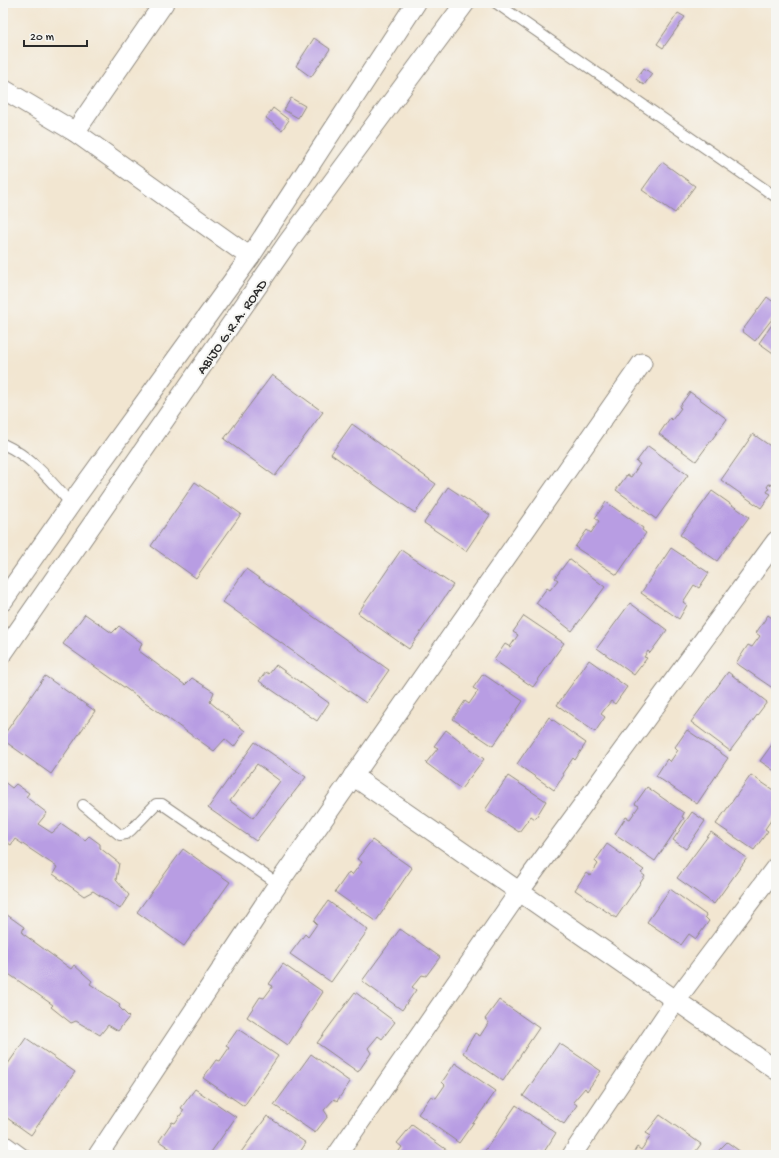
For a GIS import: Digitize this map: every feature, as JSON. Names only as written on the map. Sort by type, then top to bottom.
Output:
[{"type":"street","points":[[75,132],[164,3]]},
{"type":"street","name":"ABIJO G.R.A. ROAD","points":[[3,601],[71,504],[250,257],[416,3]]},
{"type":"street","name":"ABIJO G.R.A. ROAD","points":[[3,653],[288,242],[465,3]]},
{"type":"street","points":[[3,89],[75,132],[250,257]]},
{"type":"street","points":[[98,1155],[278,884],[642,363]]},
{"type":"street","points":[[337,1155],[519,892],[776,541]]},
{"type":"street","points":[[353,776],[776,1070]]},
{"type":"street","points":[[572,1155],[676,1000],[776,867]]},
{"type":"lane","points":[[496,3],[776,197]]},
{"type":"lane","points":[[3,444],[29,460],[71,504]]},
{"type":"lane","points":[[83,805],[120,834],[126,834],[132,830],[156,804],[162,804],[278,884]]},
{"type":"lane","points":[[3,1139],[25,1155]]},
{"type":"building","points":[[678,13],[685,17],[663,48],[657,44]]},
{"type":"building","points":[[314,38],[330,49],[311,77],[296,66]]},
{"type":"building","points":[[644,68],[652,74],[644,85],[636,79]]},
{"type":"building","points":[[291,98],[305,106],[298,118],[284,110]]},
{"type":"building","points":[[273,108],[289,120],[282,130],[266,118]]},
{"type":"building","points":[[662,162],[695,186],[675,213],[642,190]]},
{"type":"building","points":[[767,297],[776,304],[776,314],[755,341],[742,331]]},
{"type":"building","points":[[776,319],[776,355],[759,343]]},
{"type":"building","points":[[272,375],[323,412],[275,476],[224,439]]},
{"type":"building","points":[[690,392],[727,419],[696,461],[659,434],[670,418],[672,420],[681,408],[679,407]]},
{"type":"building","points":[[352,424],[436,484],[415,513],[331,454]]},
{"type":"building","points":[[753,434],[776,450],[776,476],[774,479],[776,480],[772,485],[769,484],[767,487],[769,489],[767,492],[771,494],[761,508],[721,480]]},
{"type":"building","points":[[648,446],[688,475],[656,519],[616,490],[627,475],[631,477],[640,464],[636,462]]},
{"type":"building","points":[[195,482],[241,514],[196,578],[151,546]]},
{"type":"building","points":[[448,487],[490,515],[466,551],[424,523]]},
{"type":"building","points":[[712,491],[749,517],[717,561],[680,535]]},
{"type":"building","points":[[606,502],[643,528],[642,530],[646,533],[617,575],[575,547],[587,530],[591,533],[599,521],[595,518]]},
{"type":"building","points":[[671,548],[709,573],[699,588],[694,585],[683,602],[687,605],[679,619],[641,593]]},
{"type":"building","points":[[401,550],[453,585],[409,649],[358,613]]},
{"type":"building","points":[[569,559],[605,587],[572,631],[536,603],[547,588],[550,590],[558,580],[555,578]]},
{"type":"building","points":[[246,569],[389,670],[366,703],[223,602]]},
{"type":"building","points":[[630,603],[667,630],[650,653],[648,651],[644,657],[647,658],[634,675],[597,648]]},
{"type":"building","points":[[85,614],[112,633],[119,626],[142,643],[139,651],[185,685],[192,678],[214,692],[210,702],[245,731],[234,747],[225,739],[214,751],[63,644]]},
{"type":"building","points":[[768,615],[776,621],[776,685],[774,689],[736,663],[748,645],[752,647],[760,636],[756,633]]},
{"type":"building","points":[[524,616],[564,643],[533,687],[494,660],[505,644],[510,647],[518,635],[513,632]]},
{"type":"building","points":[[589,660],[627,687],[615,704],[611,701],[601,714],[605,717],[595,732],[557,705]]},
{"type":"building","points":[[276,665],[329,703],[317,721],[259,681],[266,672],[269,674]]},
{"type":"building","points":[[728,672],[767,702],[730,751],[691,722]]},
{"type":"building","points":[[483,674],[523,701],[493,746],[453,719],[465,701],[469,704],[478,691],[473,688]]},
{"type":"building","points":[[45,676],[95,711],[51,774],[3,740],[3,736]]},
{"type":"building","points":[[549,717],[586,743],[575,760],[573,758],[562,774],[564,775],[554,790],[517,764]]},
{"type":"building","points":[[446,730],[484,759],[461,789],[426,763],[438,748],[434,746]]},
{"type":"building","points":[[687,730],[728,758],[697,804],[656,776],[667,759],[670,762],[678,750],[675,747]]},
{"type":"building","points":[[776,739],[776,772],[760,761]]},
{"type":"building","points":[[255,742],[306,777],[256,841],[208,808]],"holes":[[[257,764],[280,781],[253,818],[230,801]]]},
{"type":"building","points":[[751,775],[776,792],[776,813],[765,829],[768,831],[754,850],[716,824]]},
{"type":"building","points":[[508,776],[546,801],[535,819],[531,816],[519,832],[485,810]]},
{"type":"building","points":[[3,781],[12,788],[16,784],[29,793],[26,797],[47,813],[38,824],[52,833],[62,824],[85,840],[89,836],[100,844],[100,848],[119,863],[116,880],[129,895],[120,909],[93,891],[84,896],[53,874],[57,867],[15,839],[11,845],[3,840]]},
{"type":"building","points":[[647,787],[684,813],[682,817],[684,818],[655,861],[615,834],[626,817],[630,819],[639,806],[635,804]]},
{"type":"building","points":[[692,812],[705,821],[686,849],[673,840]]},
{"type":"building","points":[[711,832],[747,858],[714,904],[677,878]]},
{"type":"building","points":[[372,840],[412,868],[376,921],[335,892],[349,872],[352,875],[362,862],[357,859]]},
{"type":"building","points":[[607,844],[644,870],[641,873],[645,876],[616,918],[575,890],[586,873],[590,876],[598,864],[595,861]]},
{"type":"building","points":[[183,849],[230,882],[184,946],[137,912]]},
{"type":"building","points":[[670,889],[706,915],[705,917],[709,921],[696,939],[689,934],[681,945],[647,922]]},
{"type":"building","points":[[328,901],[368,930],[331,982],[290,954],[305,934],[308,937],[317,924],[314,921]]},
{"type":"building","points":[[3,912],[24,927],[22,933],[71,969],[74,965],[92,981],[90,984],[120,1004],[119,1007],[129,1017],[118,1031],[108,1025],[100,1035],[76,1021],[71,1023],[51,1007],[53,1005],[3,970]]},
{"type":"building","points":[[400,929],[440,957],[426,976],[422,975],[412,987],[416,990],[402,1010],[362,981]]},
{"type":"building","points":[[283,964],[323,992],[288,1045],[247,1017],[260,997],[264,998],[273,986],[269,984]]},
{"type":"building","points":[[355,992],[395,1022],[382,1039],[378,1036],[368,1048],[371,1053],[358,1072],[317,1043]]},
{"type":"building","points":[[499,1000],[539,1028],[503,1081],[463,1053],[475,1033],[480,1036],[489,1022],[485,1019]]},
{"type":"building","points":[[238,1029],[278,1056],[244,1106],[203,1078],[216,1060],[220,1061],[229,1048],[226,1046]]},
{"type":"building","points":[[26,1038],[75,1072],[31,1135],[3,1115],[3,1071]]},
{"type":"building","points":[[559,1043],[601,1071],[587,1091],[585,1088],[573,1102],[577,1105],[564,1124],[523,1096]]},
{"type":"building","points":[[311,1054],[350,1082],[337,1101],[334,1099],[324,1110],[328,1116],[315,1133],[274,1105]]},
{"type":"building","points":[[455,1063],[496,1091],[459,1143],[418,1114],[431,1096],[436,1098],[445,1085],[442,1082]]},
{"type":"building","points":[[195,1089],[236,1117],[209,1155],[179,1155],[159,1141],[172,1122],[175,1123],[184,1110],[181,1108]]},
{"type":"building","points":[[516,1105],[556,1133],[542,1155],[539,1152],[536,1155],[482,1155]]},
{"type":"building","points":[[660,1115],[701,1144],[693,1155],[632,1155],[637,1147],[641,1150],[651,1136],[646,1133]]},
{"type":"building","points":[[267,1116],[306,1143],[298,1155],[239,1155]]},
{"type":"building","points":[[412,1125],[451,1153],[450,1155],[396,1155],[402,1147],[397,1143]]},
{"type":"building","points":[[727,1142],[745,1155],[714,1155]]},
{"type":"building","points":[[151,1151],[156,1155],[148,1155]]}]
